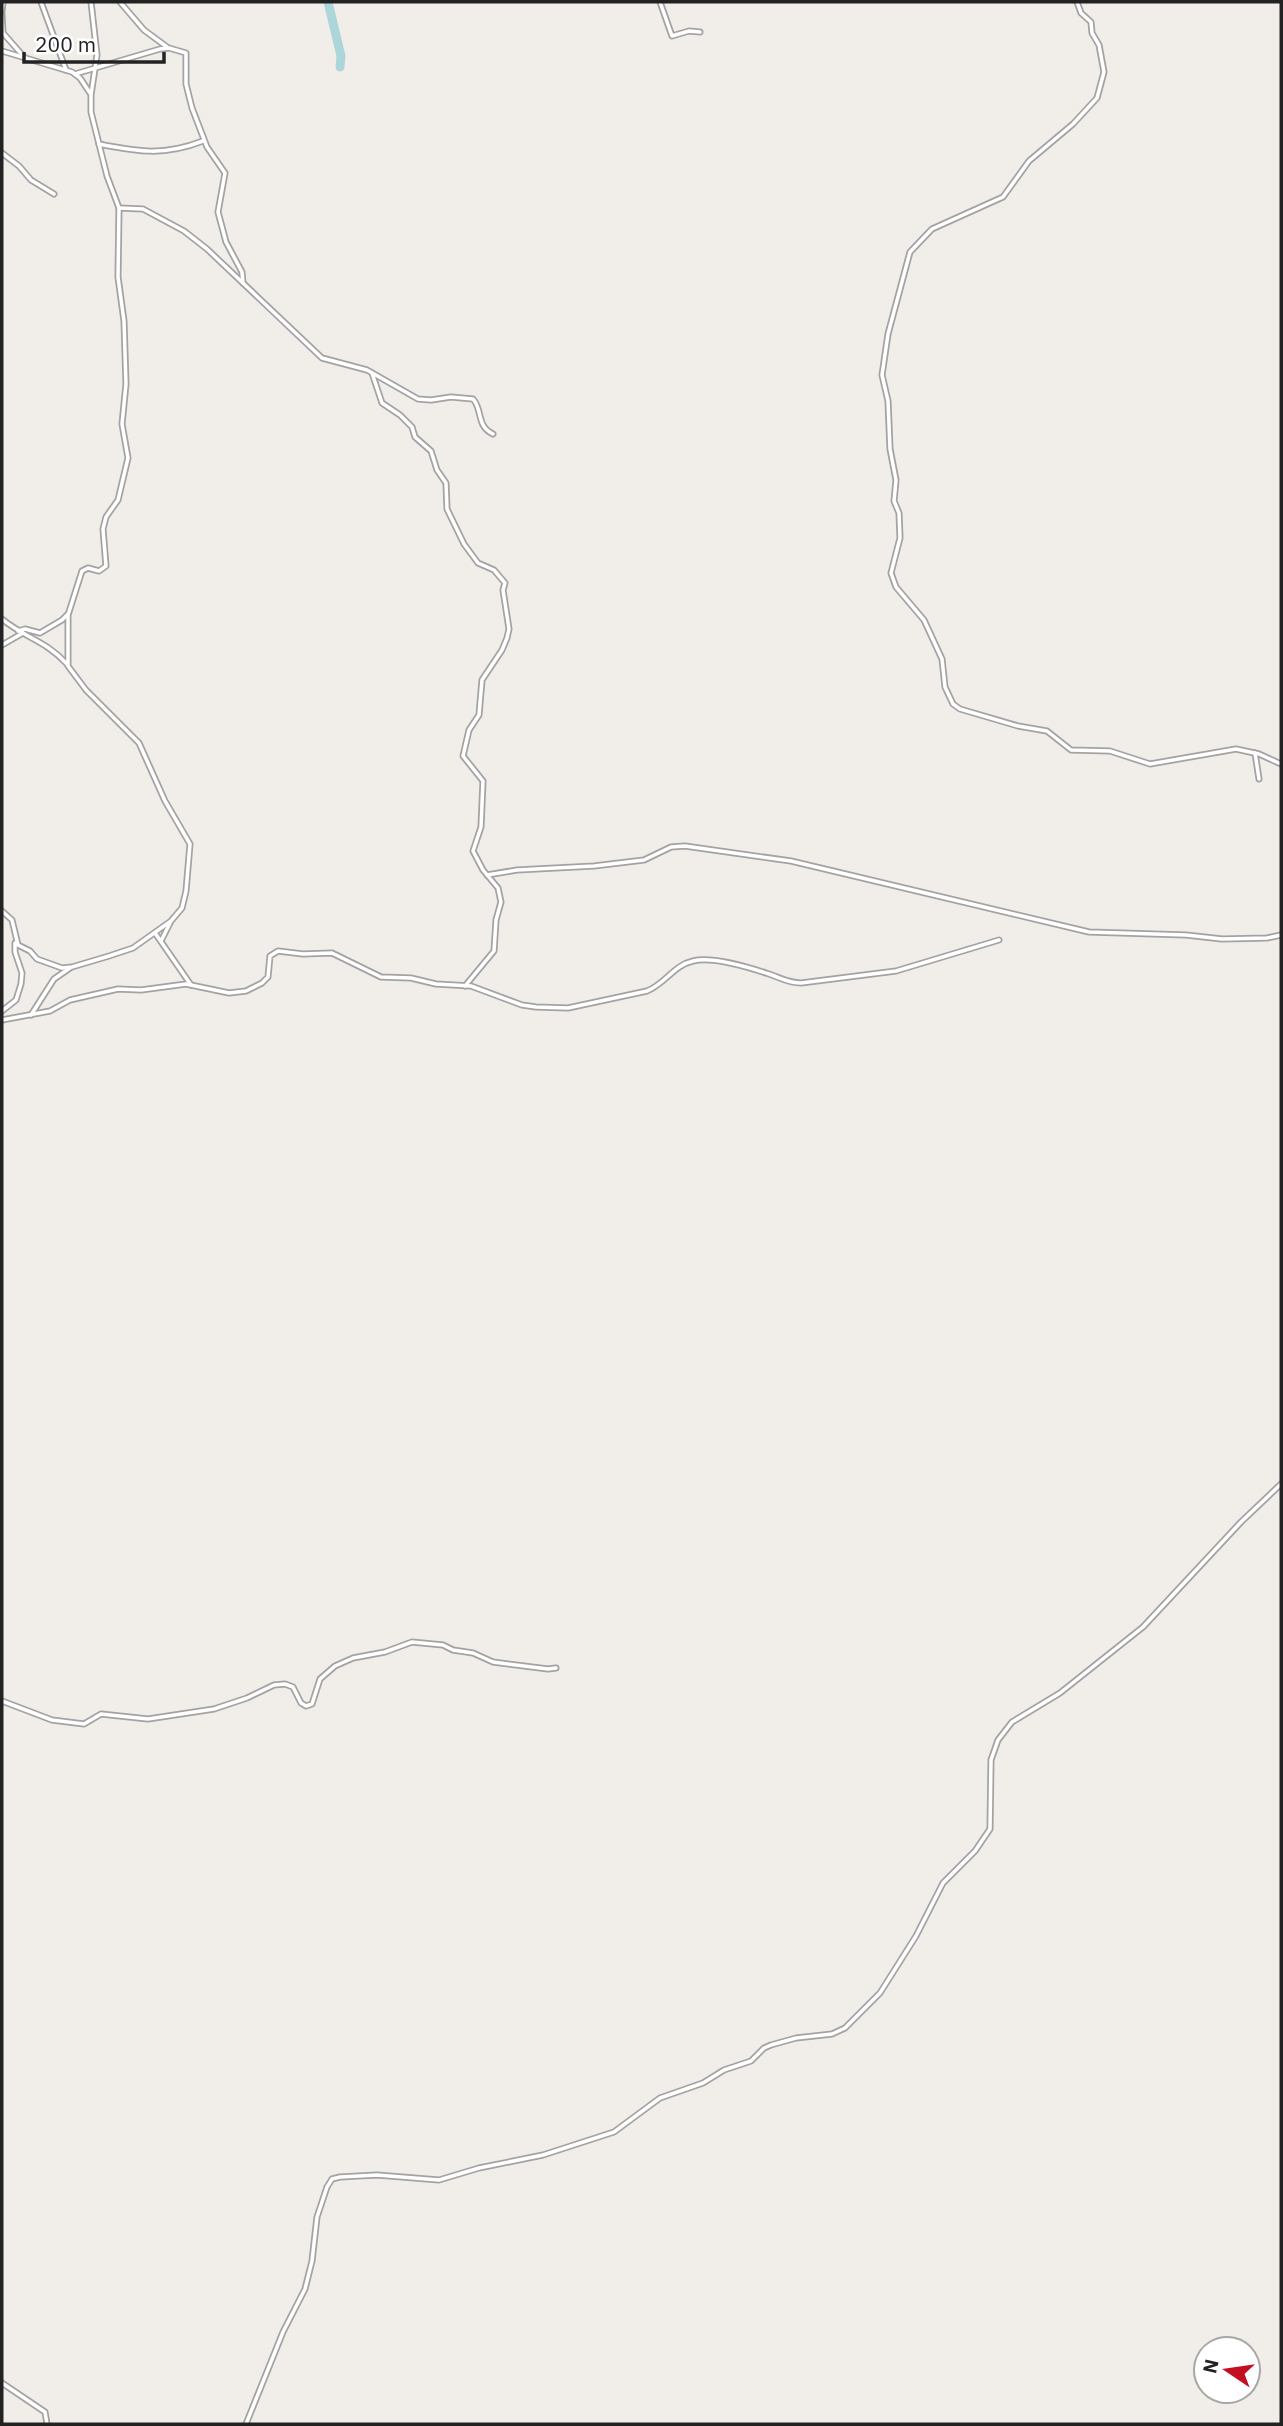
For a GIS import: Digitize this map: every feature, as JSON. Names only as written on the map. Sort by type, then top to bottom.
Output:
[{"type":"street","points":[[3,2],[3,33],[26,60]]},
{"type":"street","points":[[41,2],[66,70]]},
{"type":"street","points":[[68,666],[69,612],[82,571],[89,568],[99,570],[106,566],[103,529],[106,517],[118,500],[128,463],[122,424],[126,384],[124,327],[118,277],[120,208],[107,176],[91,112],[96,67],[91,2]]},
{"type":"street","points":[[120,2],[144,30],[169,48],[184,51],[188,57],[186,84],[204,140],[225,173],[218,212],[226,242],[242,272],[243,284]]},
{"type":"street","points":[[660,2],[672,36],[689,31],[700,32]]},
{"type":"street","points":[[1077,2],[1082,13],[1091,21],[1092,33],[1102,57],[1104,72],[1097,98],[1073,124],[1029,161],[1003,197],[932,229],[908,257],[888,334],[882,370],[888,401],[890,449],[896,480],[894,501],[899,513],[900,533],[891,573],[896,587],[924,620],[940,654],[946,687],[956,707],[1005,723],[1047,731],[1071,750],[1110,751],[1150,764],[1230,749],[1255,753],[1281,764]]},
{"type":"street","points":[[75,74],[169,48]]},
{"type":"street","points":[[2,51],[75,74],[91,95]]},
{"type":"street","points":[[99,144],[164,152],[176,151],[204,140]]},
{"type":"street","points":[[2,153],[31,180],[54,194]]},
{"type":"street","points":[[120,208],[143,209],[176,226],[207,248],[322,358],[343,362],[372,373],[418,399],[473,399],[478,406],[479,419],[484,428],[493,433]]},
{"type":"street","points":[[372,373],[382,403],[412,427],[415,437],[433,454],[437,470],[446,483],[447,509],[464,544],[478,563],[494,570],[504,581],[509,629],[507,638],[482,680],[479,715],[469,730],[463,756],[483,781],[481,827],[473,851],[498,888],[501,898],[496,920],[496,945],[491,956],[465,986]]},
{"type":"street","points":[[2,645],[25,629],[40,633],[62,620],[69,612]]},
{"type":"street","points":[[2,619],[49,647],[86,690],[139,743],[165,801],[188,838],[191,852],[182,908],[161,941]]},
{"type":"street","points":[[1255,753],[1259,779]]},
{"type":"street","points":[[487,875],[517,870],[644,860],[671,847],[685,846],[791,861],[1089,932],[1186,935],[1222,939],[1268,938],[1281,935]]},
{"type":"street","points":[[2,911],[12,920],[15,952],[22,973],[16,1000],[2,1011]]},
{"type":"street","points":[[31,1015],[54,979],[72,967],[133,948],[172,921]]},
{"type":"street","points":[[155,933],[191,985]]},
{"type":"street","points":[[2,1020],[50,1011],[70,1000],[118,989],[141,990],[178,984],[229,993],[252,989],[268,977],[270,956],[278,951],[332,953],[381,978],[411,978],[436,984],[471,986],[522,1004],[568,1008],[647,991],[674,970],[691,961],[710,960],[761,972],[787,982],[801,983],[896,971],[999,940]]},
{"type":"street","points":[[15,941],[52,967],[72,967]]},
{"type":"street","points":[[246,2424],[283,2332],[306,2289],[317,2217],[332,2179],[377,2175],[439,2180],[479,2168],[543,2155],[614,2132],[660,2098],[703,2083],[724,2070],[751,2061],[767,2046],[782,2041],[832,2034],[845,2028],[880,1993],[916,1936],[943,1883],[975,1851],[990,1829],[991,1760],[993,1751],[1012,1722],[1060,1693],[1143,1627],[1232,1531],[1281,1484]]},
{"type":"street","points":[[2,1701],[52,1720],[84,1724],[101,1714],[148,1719],[214,1709],[274,1685],[285,1684],[293,1687],[301,1703],[306,1706],[312,1704],[320,1679],[335,1666],[353,1658],[385,1652],[419,1641],[473,1653],[493,1662],[556,1668]]},
{"type":"street","points":[[2,2383],[45,2412],[47,2424]]},
{"type":"waterway","points":[[328,2],[341,56],[340,67]]}]
